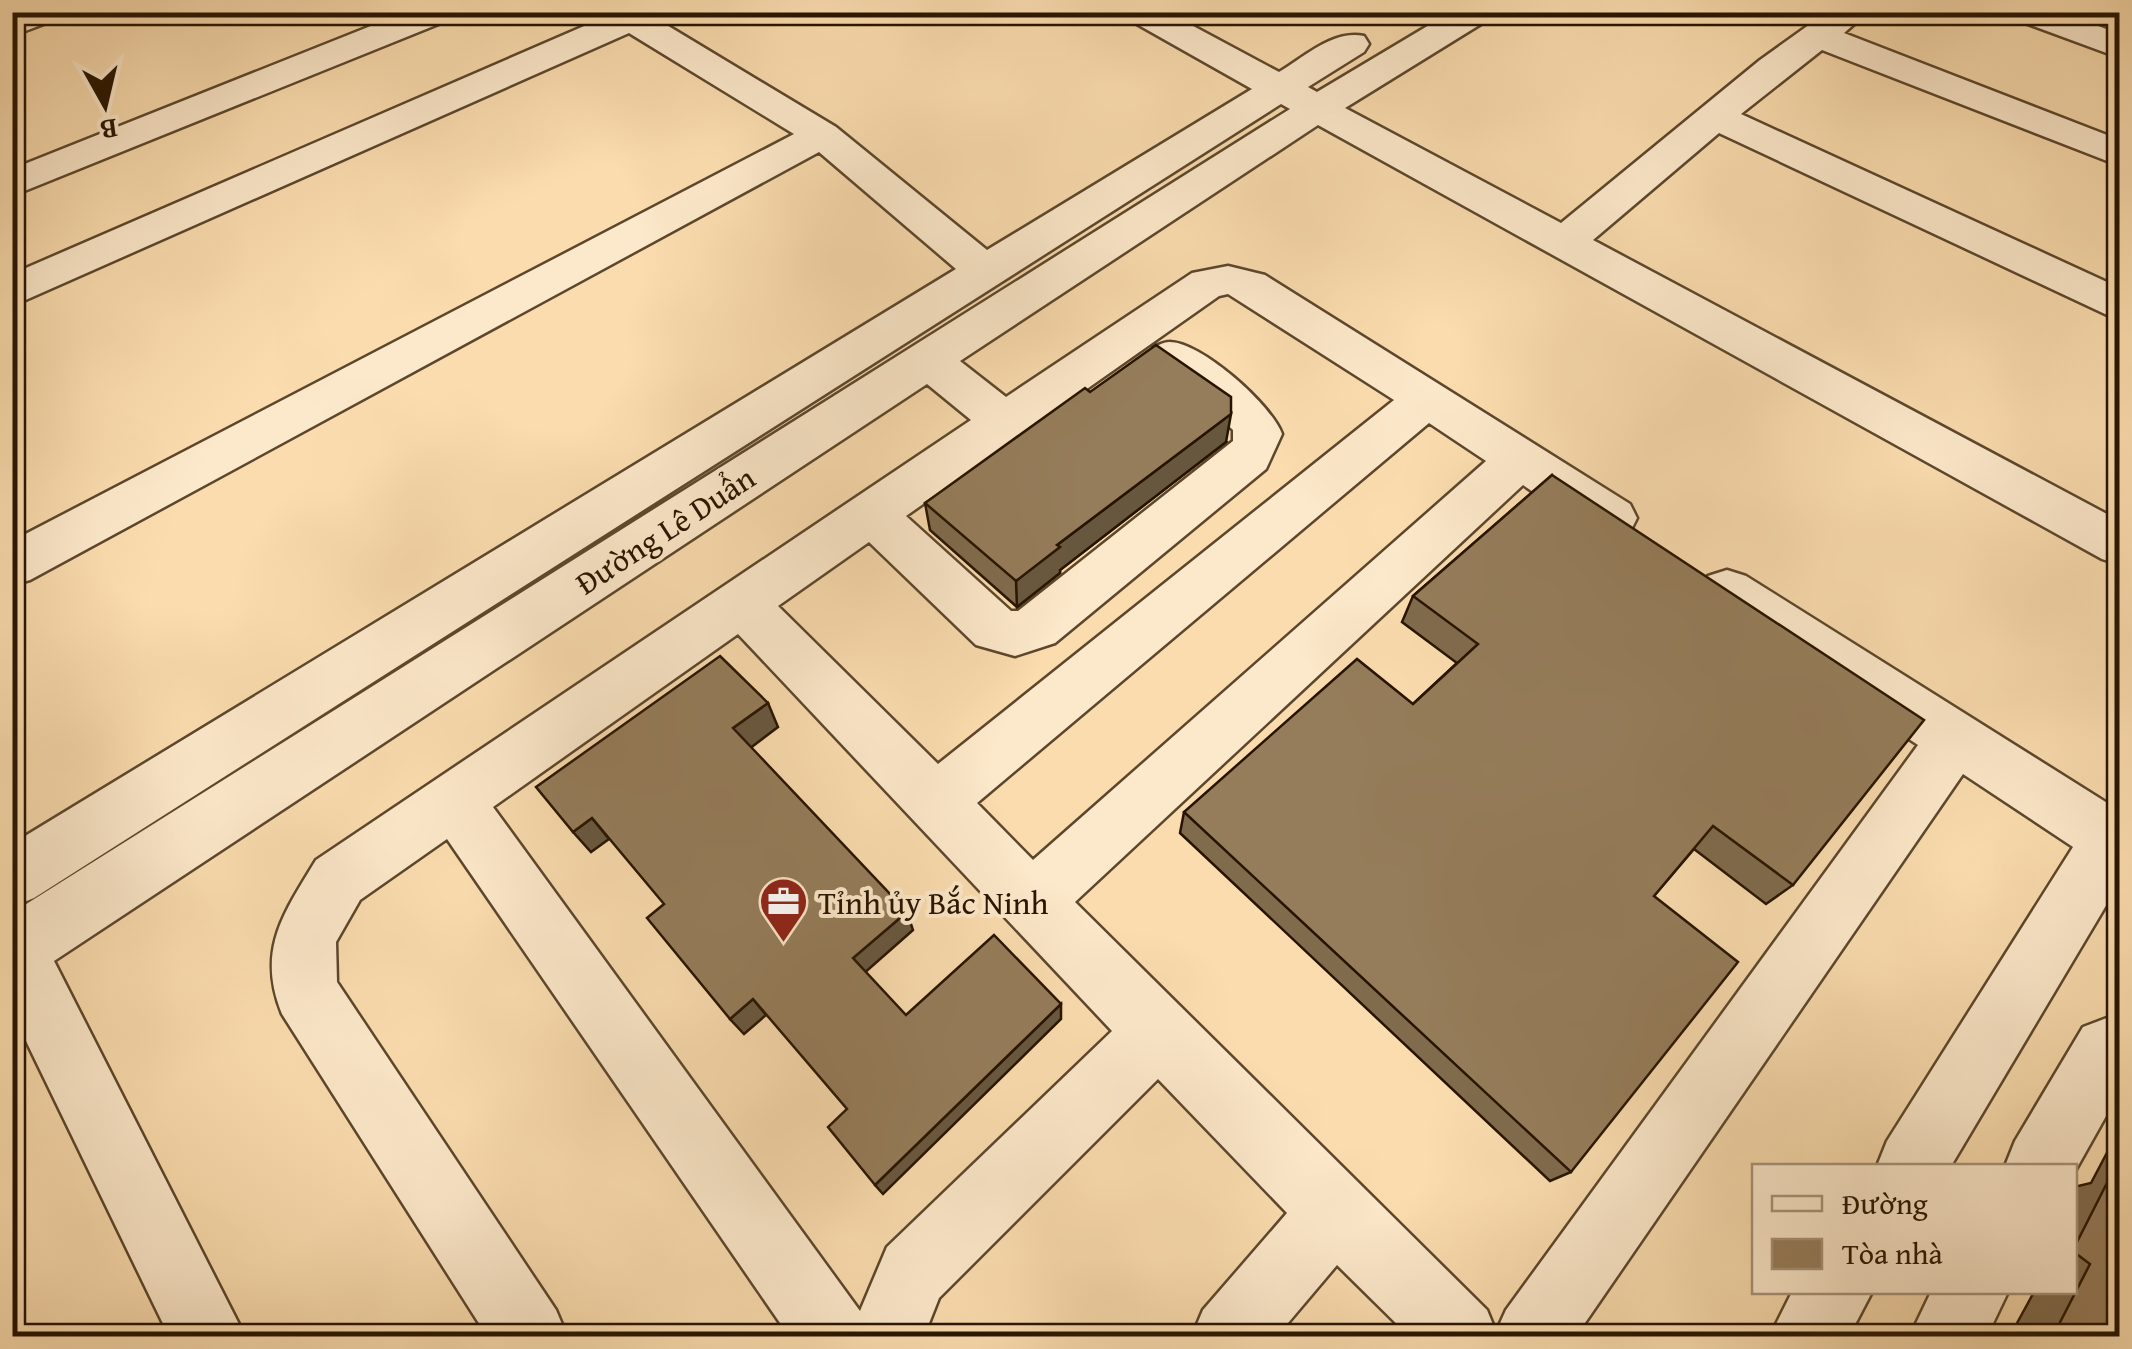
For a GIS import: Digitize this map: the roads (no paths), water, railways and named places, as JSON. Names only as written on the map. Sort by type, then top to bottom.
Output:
[{"type":"street","points":[[12,25],[45,12]]},
{"type":"street","points":[[12,184],[439,12]]},
{"type":"street","points":[[1140,12],[2120,544]]},
{"type":"street","points":[[1299,98],[1477,12]]},
{"type":"street","points":[[1564,242],[1715,116],[1851,12]]},
{"type":"street","points":[[2026,12],[2120,48]]},
{"type":"street","points":[[12,291],[625,16],[822,135],[984,270]]},
{"type":"street","points":[[1299,98],[1387,22]]},
{"type":"street","points":[[1819,36],[2120,154]]},
{"type":"street","name":"Đường Lê Duẩn","points":[[12,878],[984,270],[1299,98]]},
{"type":"street","name":"Đường Lê Duẩn","points":[[14,948],[928,360],[1299,98]]},
{"type":"street","points":[[1715,116],[2120,306]]},
{"type":"street","points":[[12,566],[822,135]]},
{"type":"street","points":[[530,1336],[306,992],[304,937],[338,880],[1207,284],[1228,280],[1250,285],[2116,841],[1936,1157]]},
{"type":"street","points":[[870,514],[994,628],[1015,634],[1036,627],[1239,467],[1254,451],[1258,433],[1251,415],[1135,334]]},
{"type":"street","points":[[928,360],[1005,422]]},
{"type":"street","points":[[938,800],[1426,400]]},
{"type":"street","points":[[1034,899],[1520,459]]},
{"type":"street","points":[[1156,532],[1212,576]]},
{"type":"street","points":[[740,601],[1034,899],[1334,1214],[1460,1336]]},
{"type":"street","points":[[1532,1336],[1956,738]]},
{"type":"street","points":[[454,801],[833,1336]]},
{"type":"street","points":[[14,948],[208,1336]]},
{"type":"street","points":[[888,1336],[913,1273],[1160,1030]]},
{"type":"street","points":[[2041,1164],[2106,1050],[2120,1046]]},
{"type":"street","points":[[1229,1336],[1334,1214]]},
{"type":"street","points":[[1808,1336],[1834,1294]]},
{"type":"street","points":[[1946,1336],[1970,1294]]},
{"type":"place","name":"Tỉnh ủy Bắc Ninh","points":[[783,944]]}]
